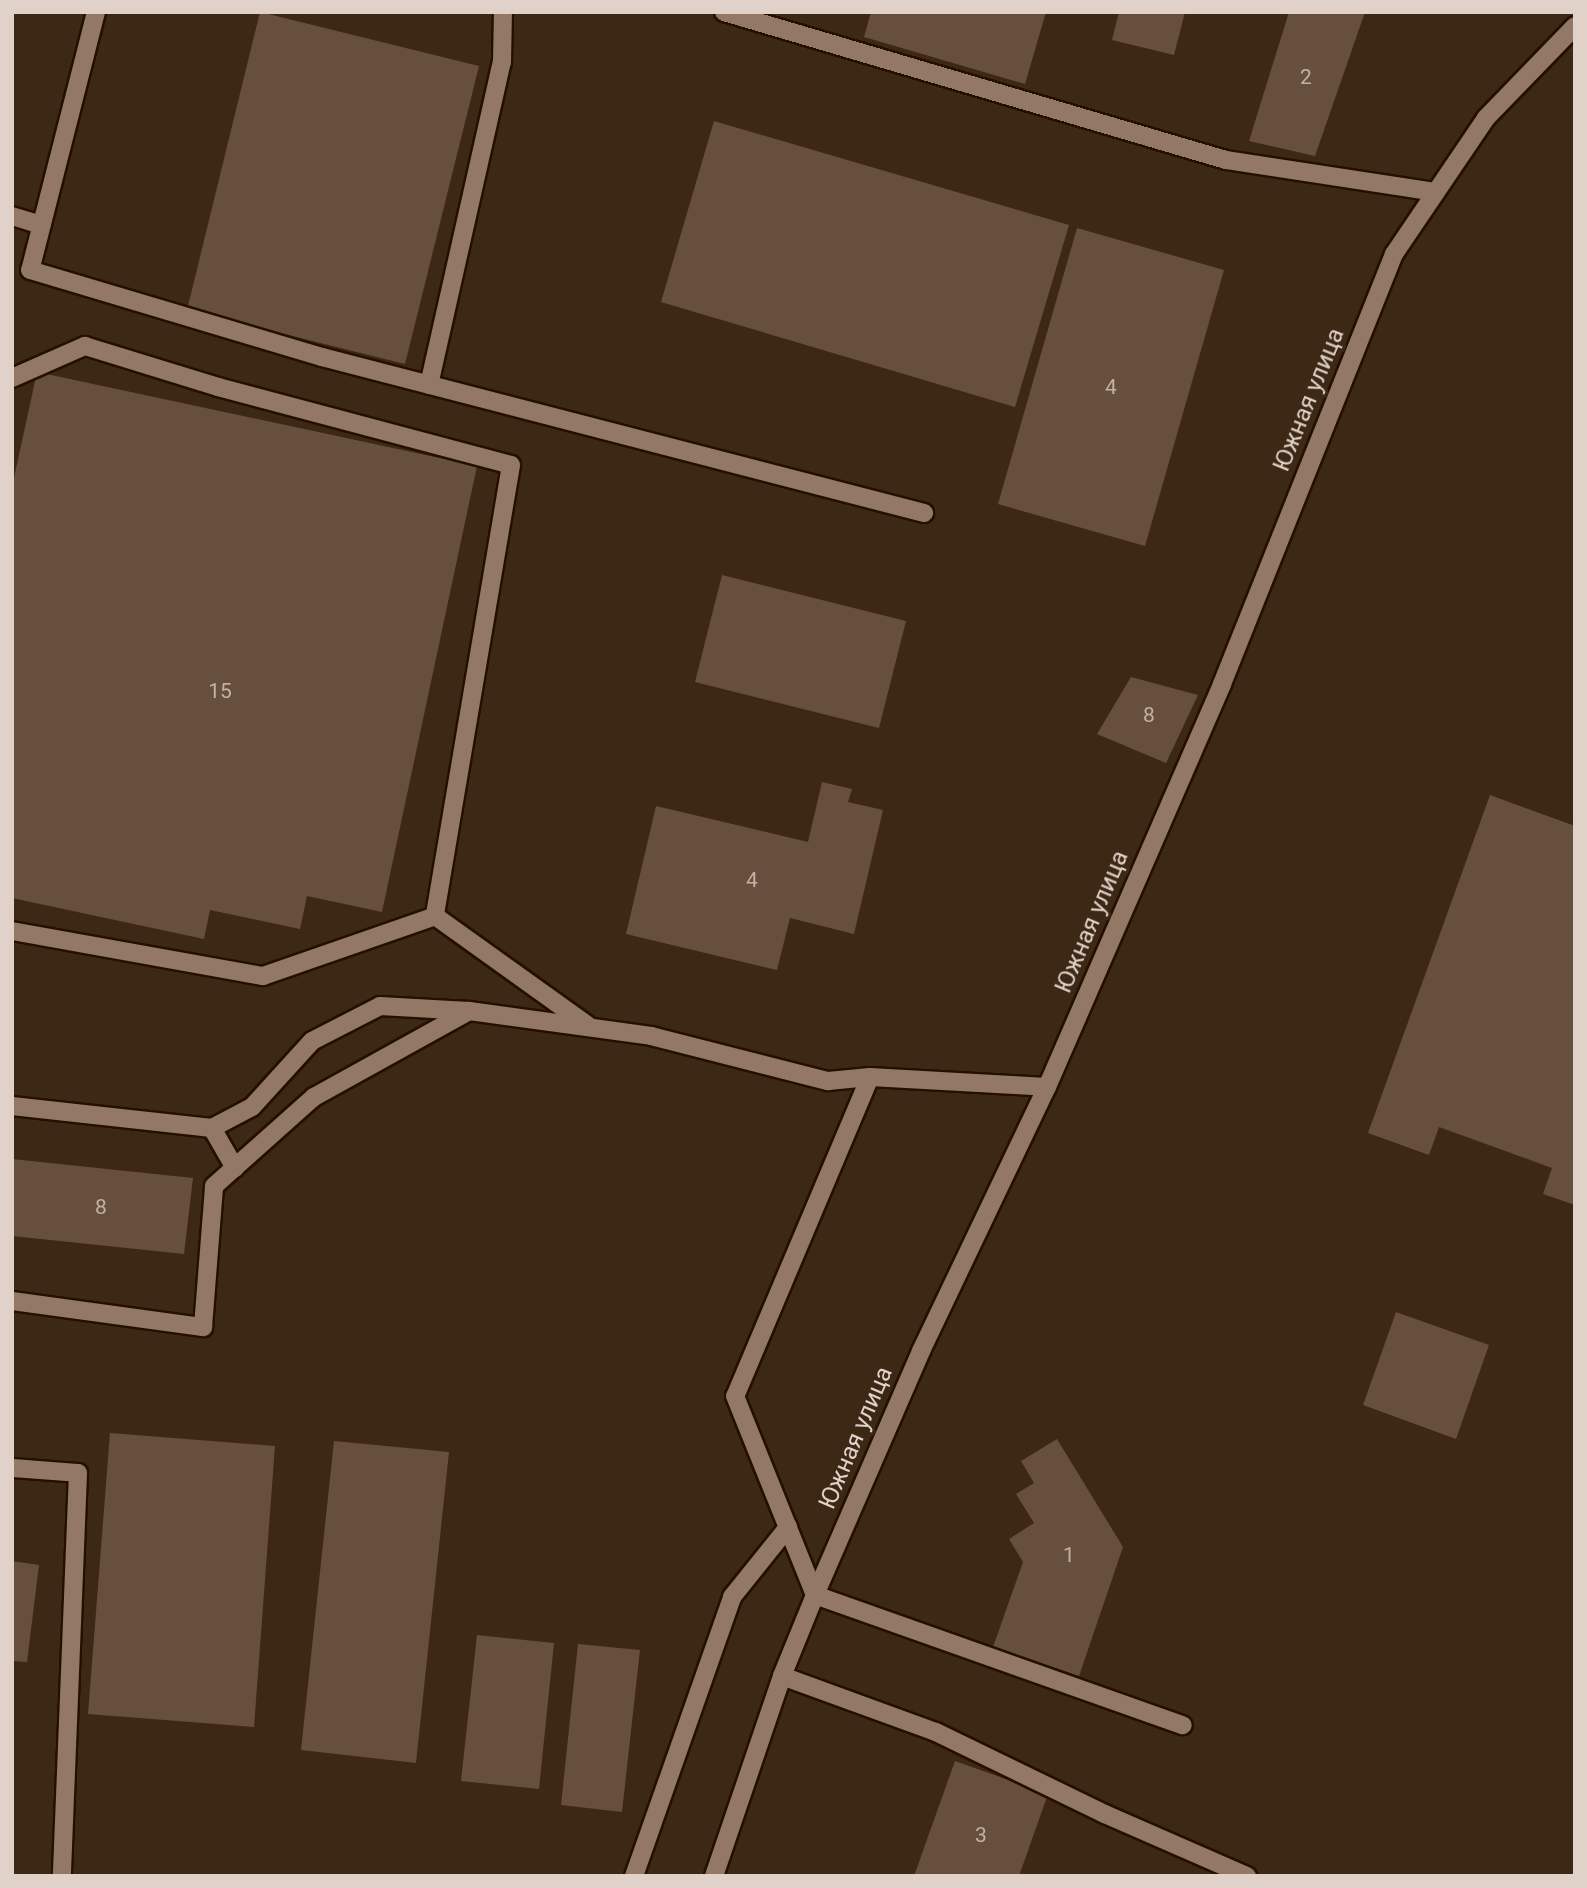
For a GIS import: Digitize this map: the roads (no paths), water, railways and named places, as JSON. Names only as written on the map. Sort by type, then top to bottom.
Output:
[{"type":"street","points":[[96,12],[30,271],[429,385],[925,513]]},
{"type":"street","points":[[429,385],[502,62],[503,12]]},
{"type":"street","points":[[724,12],[1226,160],[1436,192]]},
{"type":"street","name":"Южная улица","points":[[714,1876],[782,1676],[815,1595],[921,1351],[1047,1087],[1222,684],[1394,254],[1486,118],[1575,26]]},
{"type":"street","points":[[12,216],[42,225]]},
{"type":"street","points":[[12,378],[85,346],[218,387],[511,465],[435,916]]},
{"type":"street","points":[[12,931],[264,976],[435,916]]},
{"type":"street","points":[[435,916],[590,1027]]},
{"type":"street","points":[[12,1105],[212,1128],[252,1107],[312,1041],[380,1006],[469,1011],[651,1035],[828,1081],[870,1077],[1047,1087]]},
{"type":"street","points":[[12,1301],[203,1327],[214,1186],[314,1097],[469,1011]]},
{"type":"street","points":[[870,1077],[735,1396],[815,1595],[1183,1725]]},
{"type":"street","points":[[212,1128],[234,1168]]},
{"type":"street","points":[[12,1468],[78,1473],[62,1876]]},
{"type":"street","points":[[634,1876],[732,1597],[788,1527]]},
{"type":"street","points":[[782,1676],[936,1732],[1247,1876]]}]
